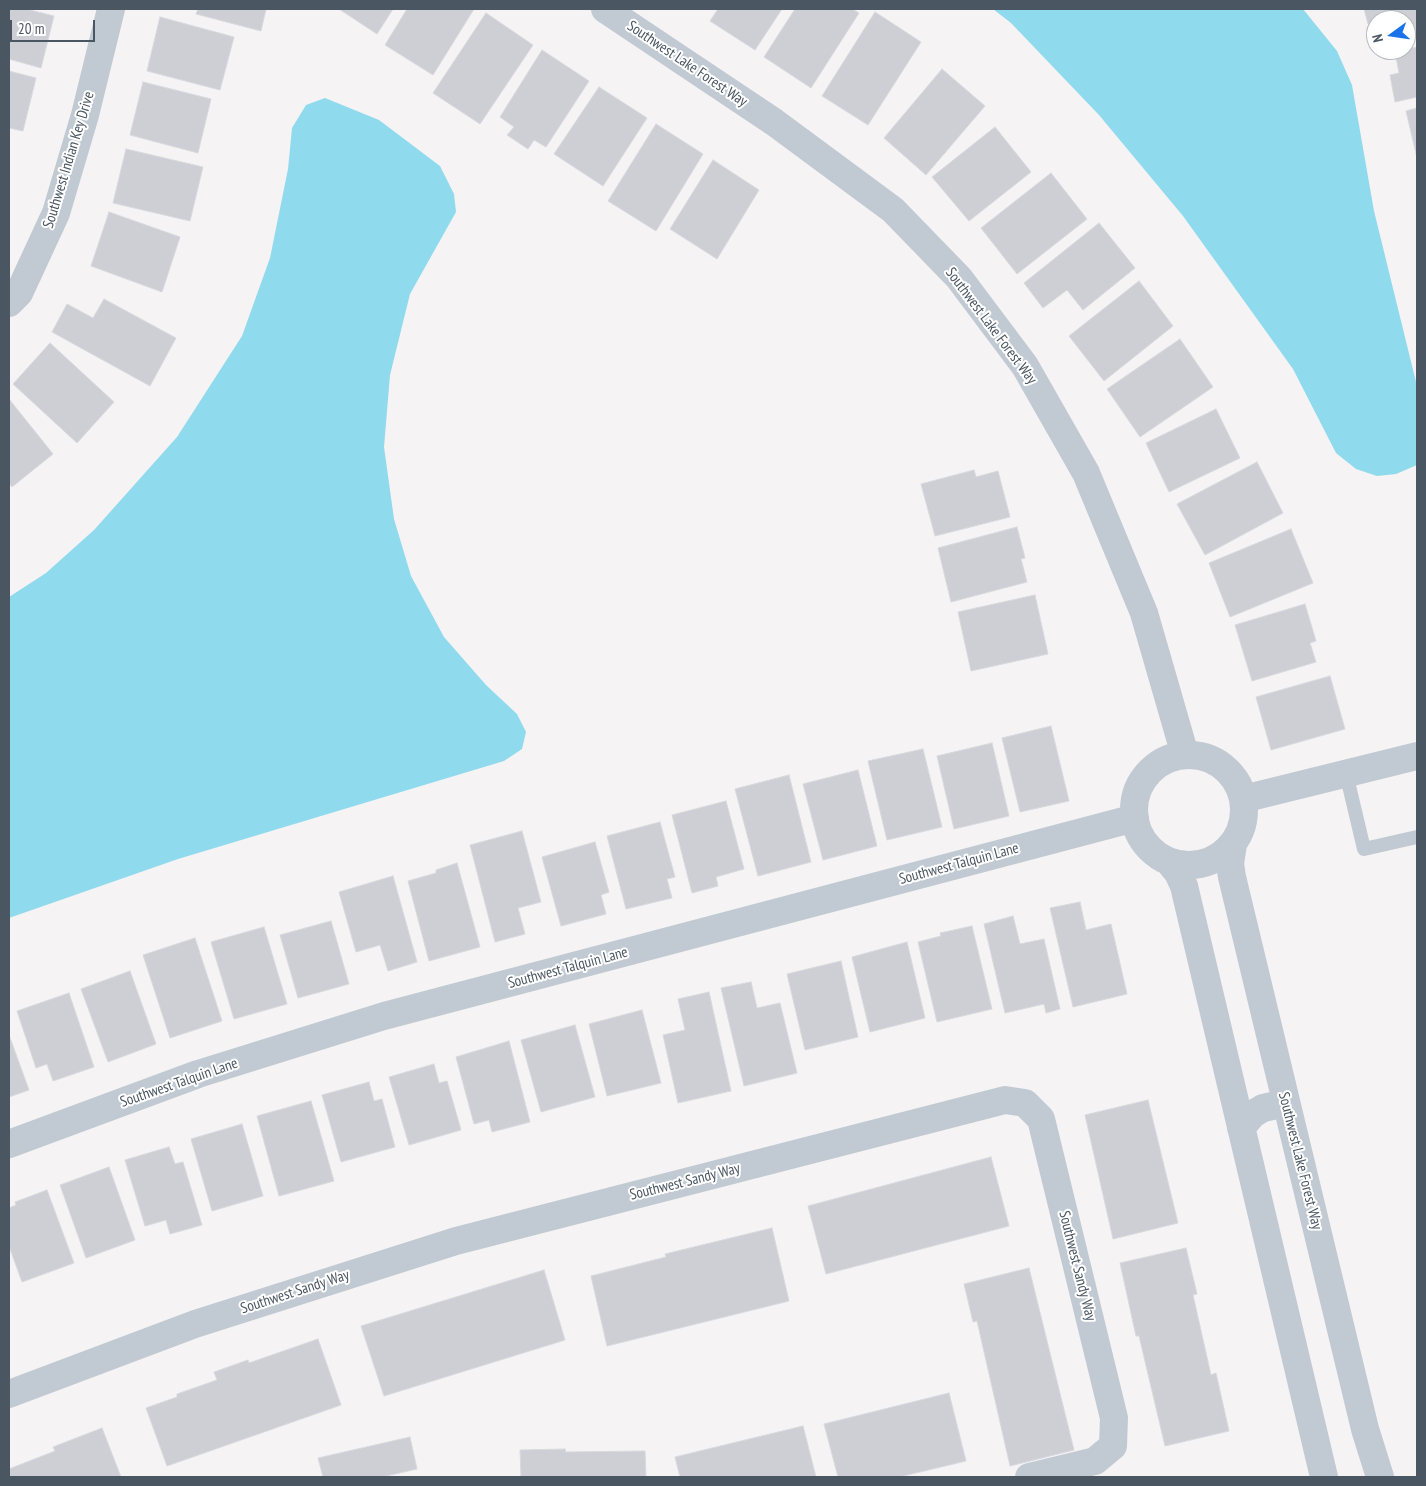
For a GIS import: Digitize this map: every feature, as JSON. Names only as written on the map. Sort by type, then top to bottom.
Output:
[{"type":"street","name":"Southwest Indian Key Drive","points":[[9,303],[19,293],[56,213],[84,115],[111,9]]},
{"type":"street","name":"Southwest Lake Forest Way","points":[[604,9],[774,122],[893,210],[959,278],[1025,366],[1086,473],[1144,613],[1185,755]]},
{"type":"street","points":[[1185,755],[1195,755],[1213,760],[1229,772],[1241,789],[1243,799],[1245,808],[1242,827],[1233,844],[1224,854],[1207,863],[1188,866],[1169,862],[1152,852],[1141,836],[1135,818],[1135,799],[1142,781],[1150,771],[1166,760],[1185,755]]},
{"type":"street","points":[[1243,799],[1417,756]]},
{"type":"street","name":"Southwest Talquin Lane","points":[[9,1144],[198,1074],[384,1016],[1135,818]]},
{"type":"street","name":"Southwest Lake Forest Way","points":[[1233,844],[1230,864],[1232,877],[1365,1429],[1380,1477]]},
{"type":"street","points":[[1169,862],[1178,873],[1184,886],[1324,1477]]},
{"type":"street","name":"Southwest Sandy Way","points":[[9,1394],[195,1324],[456,1242],[1005,1100],[1025,1103],[1041,1119],[1114,1418],[1113,1446],[1095,1461],[1029,1477]]},
{"type":"street","points":[[1241,1128],[1253,1114],[1262,1108],[1277,1105],[1287,1107]]},
{"type":"lane","points":[[1346,774],[1364,849],[1417,837]]},
{"type":"water","points":[[993,9],[1303,9],[1337,51],[1352,85],[1374,211],[1417,386],[1417,465],[1396,474],[1377,476],[1356,469],[1336,453],[1293,369],[1183,216],[1099,115],[1011,23]]},
{"type":"water","points":[[325,98],[379,120],[440,166],[454,194],[456,212],[410,294],[390,375],[384,447],[394,519],[411,576],[444,637],[486,685],[517,714],[526,732],[522,749],[504,761],[178,859],[9,918],[9,597],[46,573],[94,530],[177,437],[242,336],[270,258],[288,169],[292,128],[306,105]]},
{"type":"building","points":[[9,9],[26,9],[54,16],[41,68],[9,59]]},
{"type":"building","points":[[198,9],[266,9],[261,31],[196,14]]},
{"type":"building","points":[[339,9],[393,9],[377,34]]},
{"type":"building","points":[[407,9],[474,9],[433,75],[385,45]]},
{"type":"building","points":[[718,9],[782,9],[755,50],[710,21]]},
{"type":"building","points":[[795,9],[852,9],[859,13],[811,88],[764,57]]},
{"type":"building","points":[[1364,9],[1417,9],[1417,33],[1416,10],[1366,10],[1366,16]]},
{"type":"building","points":[[875,12],[921,42],[868,125],[822,96]]},
{"type":"building","points":[[486,13],[533,45],[480,124],[433,93]]},
{"type":"building","points":[[160,17],[234,37],[220,90],[147,71]]},
{"type":"building","points":[[1416,47],[1417,97],[1395,102],[1390,75],[1399,73],[1397,60],[1416,60]]},
{"type":"building","points":[[542,50],[589,81],[546,147],[534,140],[528,149],[507,135],[514,127],[500,117]]},
{"type":"building","points":[[942,69],[985,106],[926,175],[884,138]]},
{"type":"building","points":[[9,71],[36,78],[23,131],[9,128]]},
{"type":"building","points":[[143,82],[211,99],[198,153],[130,135]]},
{"type":"building","points":[[599,87],[647,118],[603,186],[554,154]]},
{"type":"building","points":[[1417,108],[1417,158],[1406,111]]},
{"type":"building","points":[[656,124],[703,154],[656,231],[608,201]]},
{"type":"building","points":[[995,127],[1031,172],[969,221],[932,177]]},
{"type":"building","points":[[126,149],[203,167],[190,221],[113,203]]},
{"type":"building","points":[[713,160],[759,190],[717,259],[670,229]]},
{"type":"building","points":[[1051,173],[1087,219],[1017,274],[981,228]]},
{"type":"building","points":[[109,212],[180,237],[162,292],[91,266]]},
{"type":"building","points":[[1099,223],[1135,268],[1083,310],[1067,290],[1043,308],[1024,283]]},
{"type":"building","points":[[1139,281],[1173,326],[1104,381],[1069,336]]},
{"type":"building","points":[[104,299],[176,338],[150,386],[52,332],[67,304],[93,318]]},
{"type":"building","points":[[1180,339],[1213,387],[1140,437],[1107,389]]},
{"type":"building","points":[[50,343],[114,402],[77,443],[13,384]]},
{"type":"building","points":[[9,399],[53,454],[12,487],[9,483]]},
{"type":"building","points":[[1216,409],[1240,458],[1169,492],[1146,443]]},
{"type":"building","points":[[1257,462],[1283,513],[1205,555],[1177,504]]},
{"type":"building","points":[[974,470],[976,477],[998,471],[1010,517],[935,536],[921,484]]},
{"type":"building","points":[[1017,527],[1025,558],[1021,559],[1027,582],[951,602],[938,548]]},
{"type":"building","points":[[1291,529],[1313,583],[1230,617],[1209,563]]},
{"type":"building","points":[[1035,595],[1048,654],[971,671],[958,612]]},
{"type":"building","points":[[1305,604],[1316,641],[1310,643],[1316,662],[1252,681],[1235,625]]},
{"type":"building","points":[[1330,676],[1345,729],[1271,750],[1256,697]]},
{"type":"building","points":[[1051,726],[1069,801],[1020,812],[1002,738]]},
{"type":"building","points":[[992,743],[1009,816],[954,829],[937,756]]},
{"type":"building","points":[[923,749],[942,827],[887,840],[868,761]]},
{"type":"building","points":[[858,770],[877,846],[823,860],[803,784]]},
{"type":"building","points":[[789,775],[811,862],[758,876],[735,789]]},
{"type":"building","points":[[726,801],[744,869],[716,877],[718,886],[692,893],[672,815]]},
{"type":"building","points":[[660,822],[675,877],[667,879],[672,898],[626,909],[607,836]]},
{"type":"building","points":[[522,831],[541,902],[518,908],[525,934],[495,942],[470,845]]},
{"type":"building","points":[[595,842],[609,892],[601,895],[606,914],[561,926],[542,857]]},
{"type":"building","points":[[457,863],[480,947],[429,961],[408,881],[436,873],[436,870]]},
{"type":"building","points":[[393,876],[417,962],[388,971],[380,945],[356,952],[339,892]]},
{"type":"building","points":[[1080,902],[1086,930],[1111,924],[1127,994],[1073,1007],[1050,908]]},
{"type":"building","points":[[1013,916],[1020,944],[1044,939],[1060,1009],[1046,1013],[1044,1004],[1005,1013],[984,924]]},
{"type":"building","points":[[331,921],[349,984],[298,998],[280,935]]},
{"type":"building","points":[[972,926],[992,1009],[937,1022],[918,942],[941,936],[940,933]]},
{"type":"building","points":[[264,927],[287,1004],[234,1019],[211,942]]},
{"type":"building","points":[[195,938],[222,1021],[170,1038],[143,955]]},
{"type":"building","points":[[907,942],[925,1018],[870,1032],[852,957]]},
{"type":"building","points":[[841,961],[858,1037],[805,1050],[787,974]]},
{"type":"building","points":[[130,971],[156,1044],[108,1062],[81,989]]},
{"type":"building","points":[[751,982],[757,1008],[780,1003],[797,1073],[744,1086],[721,988]]},
{"type":"building","points":[[709,992],[731,1091],[678,1103],[663,1035],[685,1030],[678,999]]},
{"type":"building","points":[[69,993],[94,1067],[53,1081],[47,1064],[36,1068],[17,1011]]},
{"type":"building","points":[[642,1010],[661,1083],[607,1096],[589,1024]]},
{"type":"building","points":[[575,1025],[595,1097],[541,1112],[521,1040]]},
{"type":"building","points":[[9,1035],[29,1090],[9,1097]]},
{"type":"building","points":[[509,1041],[530,1122],[492,1132],[489,1120],[474,1124],[456,1057]]},
{"type":"building","points":[[434,1064],[439,1083],[447,1081],[461,1130],[409,1145],[389,1077]]},
{"type":"building","points":[[369,1082],[374,1101],[382,1099],[395,1147],[341,1162],[322,1095]]},
{"type":"building","points":[[1148,1100],[1178,1223],[1113,1239],[1085,1115]]},
{"type":"building","points":[[311,1101],[334,1181],[279,1196],[257,1116]]},
{"type":"building","points":[[242,1124],[263,1196],[212,1211],[191,1139]]},
{"type":"building","points":[[169,1147],[175,1164],[183,1162],[202,1225],[170,1234],[166,1220],[145,1226],[125,1160]]},
{"type":"building","points":[[991,1157],[1009,1226],[826,1274],[808,1206]]},
{"type":"building","points":[[109,1167],[135,1240],[86,1258],[60,1185]]},
{"type":"building","points":[[47,1190],[74,1263],[22,1282],[9,1246],[9,1208],[16,1205],[15,1202]]},
{"type":"building","points":[[772,1228],[789,1301],[607,1346],[591,1276],[666,1257],[665,1254]]},
{"type":"building","points":[[1186,1248],[1197,1294],[1193,1295],[1211,1375],[1216,1373],[1229,1431],[1165,1446],[1139,1336],[1136,1336],[1120,1263]]},
{"type":"building","points":[[1029,1268],[1074,1450],[1010,1466],[977,1321],[973,1322],[964,1284]]},
{"type":"building","points":[[544,1270],[565,1340],[384,1396],[361,1326]]},
{"type":"building","points":[[318,1339],[341,1405],[167,1466],[146,1408],[177,1397],[177,1394],[217,1380],[214,1372],[248,1360],[249,1363]]},
{"type":"building","points":[[949,1393],[966,1461],[899,1477],[838,1477],[824,1424]]},
{"type":"building","points":[[803,1426],[816,1477],[680,1477],[675,1457]]},
{"type":"building","points":[[102,1428],[121,1477],[9,1477],[9,1469],[55,1451],[53,1447]]},
{"type":"building","points":[[410,1437],[417,1469],[382,1477],[323,1477],[318,1458]]},
{"type":"building","points":[[565,1449],[566,1452],[645,1451],[646,1477],[521,1477],[520,1450]]}]
